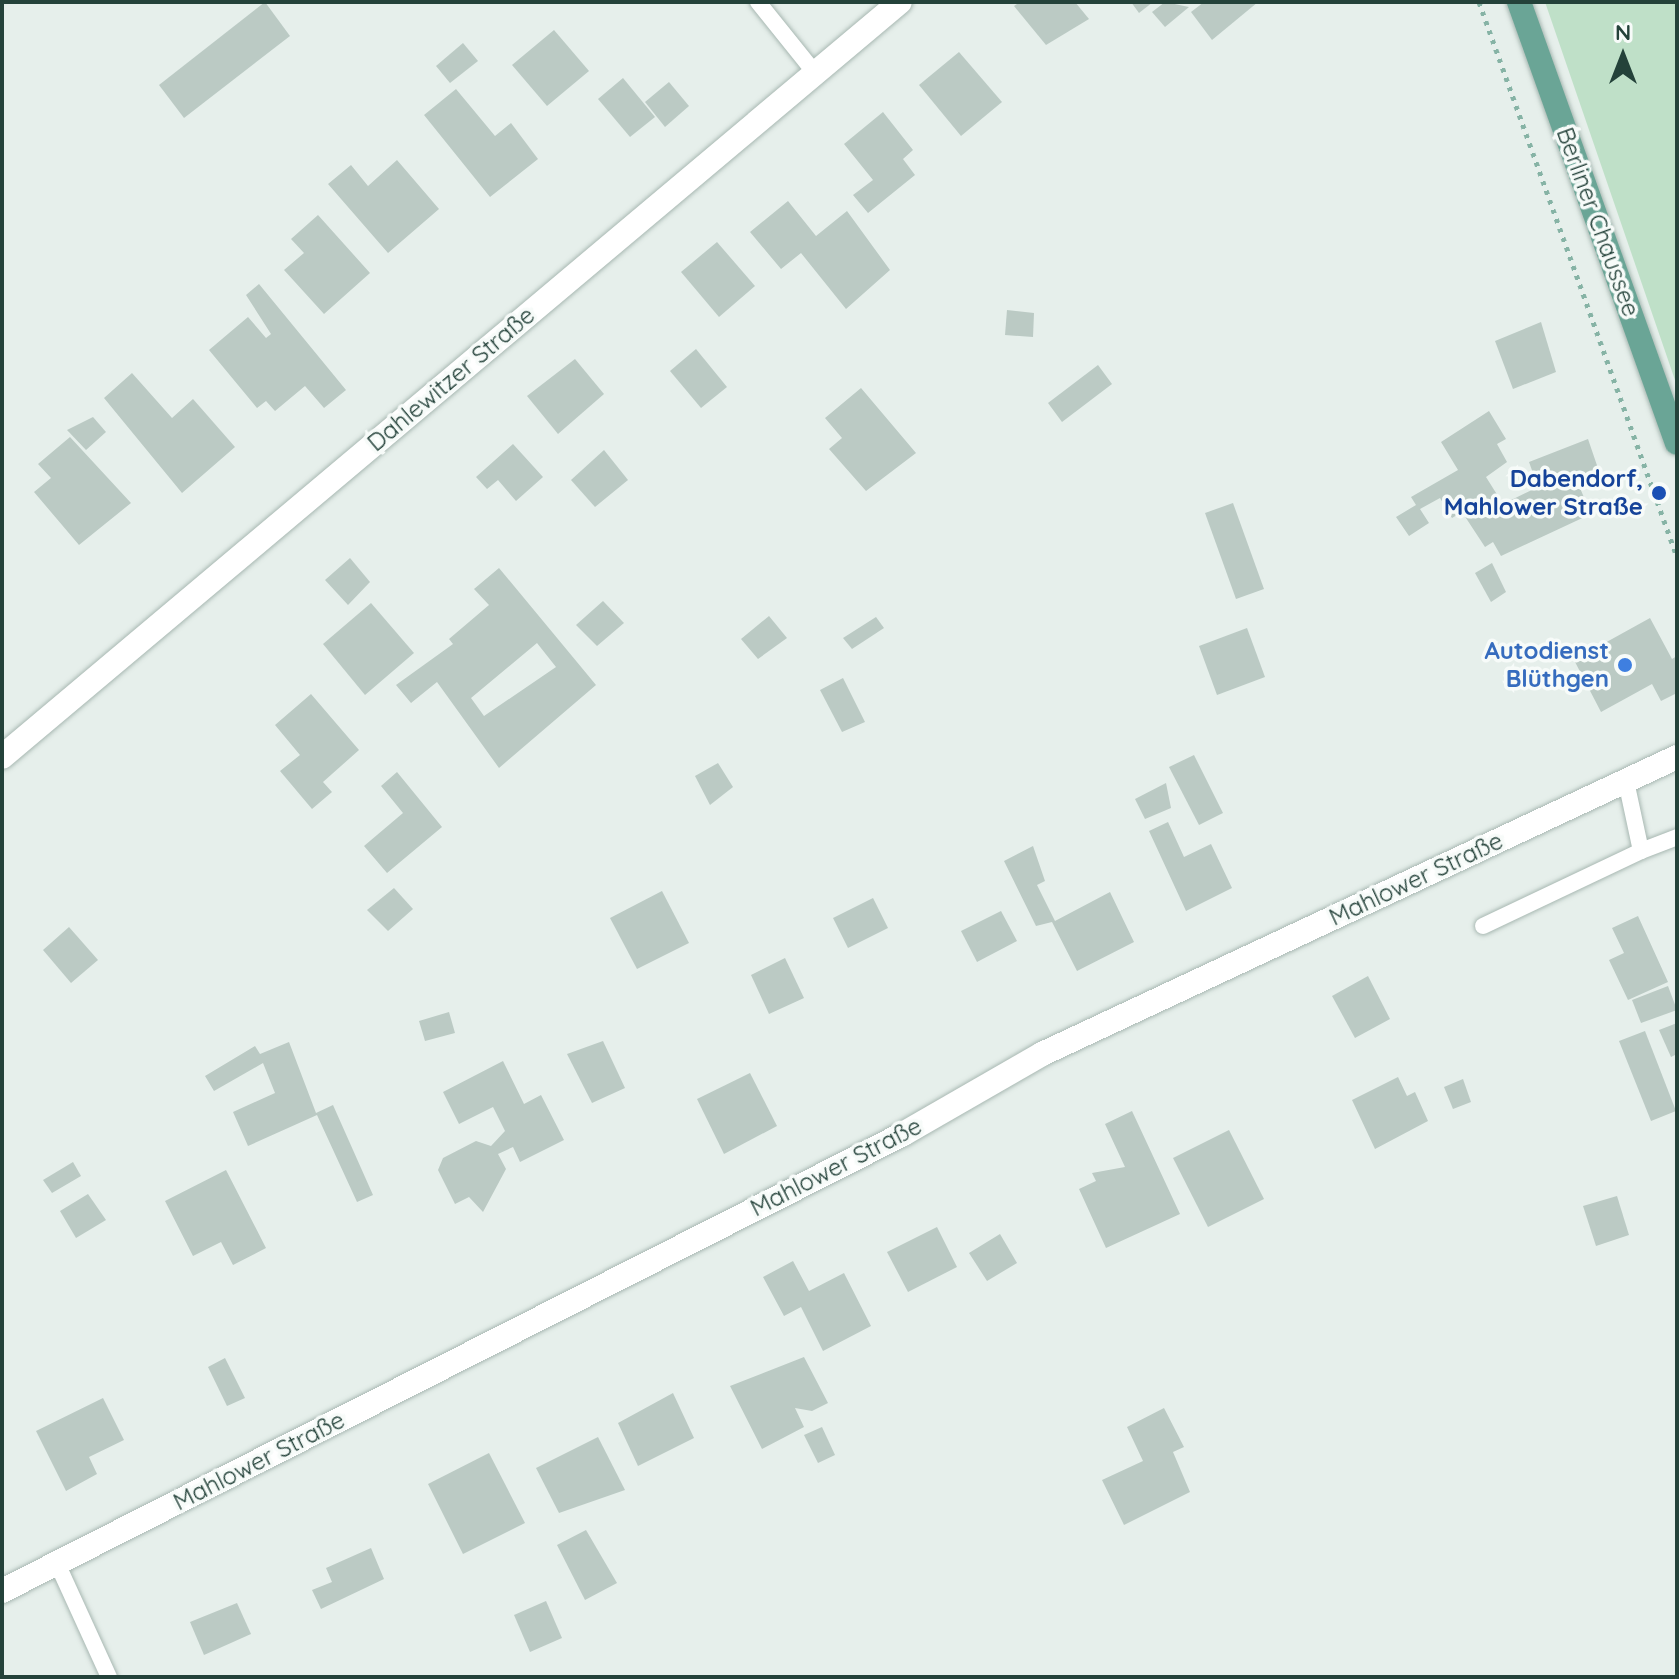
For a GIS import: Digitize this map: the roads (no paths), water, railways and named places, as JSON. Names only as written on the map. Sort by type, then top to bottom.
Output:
[{"type":"main road","name":"Berliner Chaussee","points":[[1519,2],[1677,443]]},
{"type":"street","name":"Dahlewitzer Straße","points":[[2,757],[900,2]]},
{"type":"street","name":"Mahlower Straße","points":[[2,1591],[903,1134],[1042,1054],[1677,757]]},
{"type":"lane","points":[[758,2],[815,73]]},
{"type":"lane","points":[[1626,781],[1641,851]]},
{"type":"lane","points":[[1483,926],[1677,837]]},
{"type":"lane","points":[[57,1563],[109,1677]]},
{"type":"place","name":"Dabendorf, Mahlower Straße","points":[[1659,493]]},
{"type":"place","name":"Autodienst Blüthgen","points":[[1625,665]]}]
